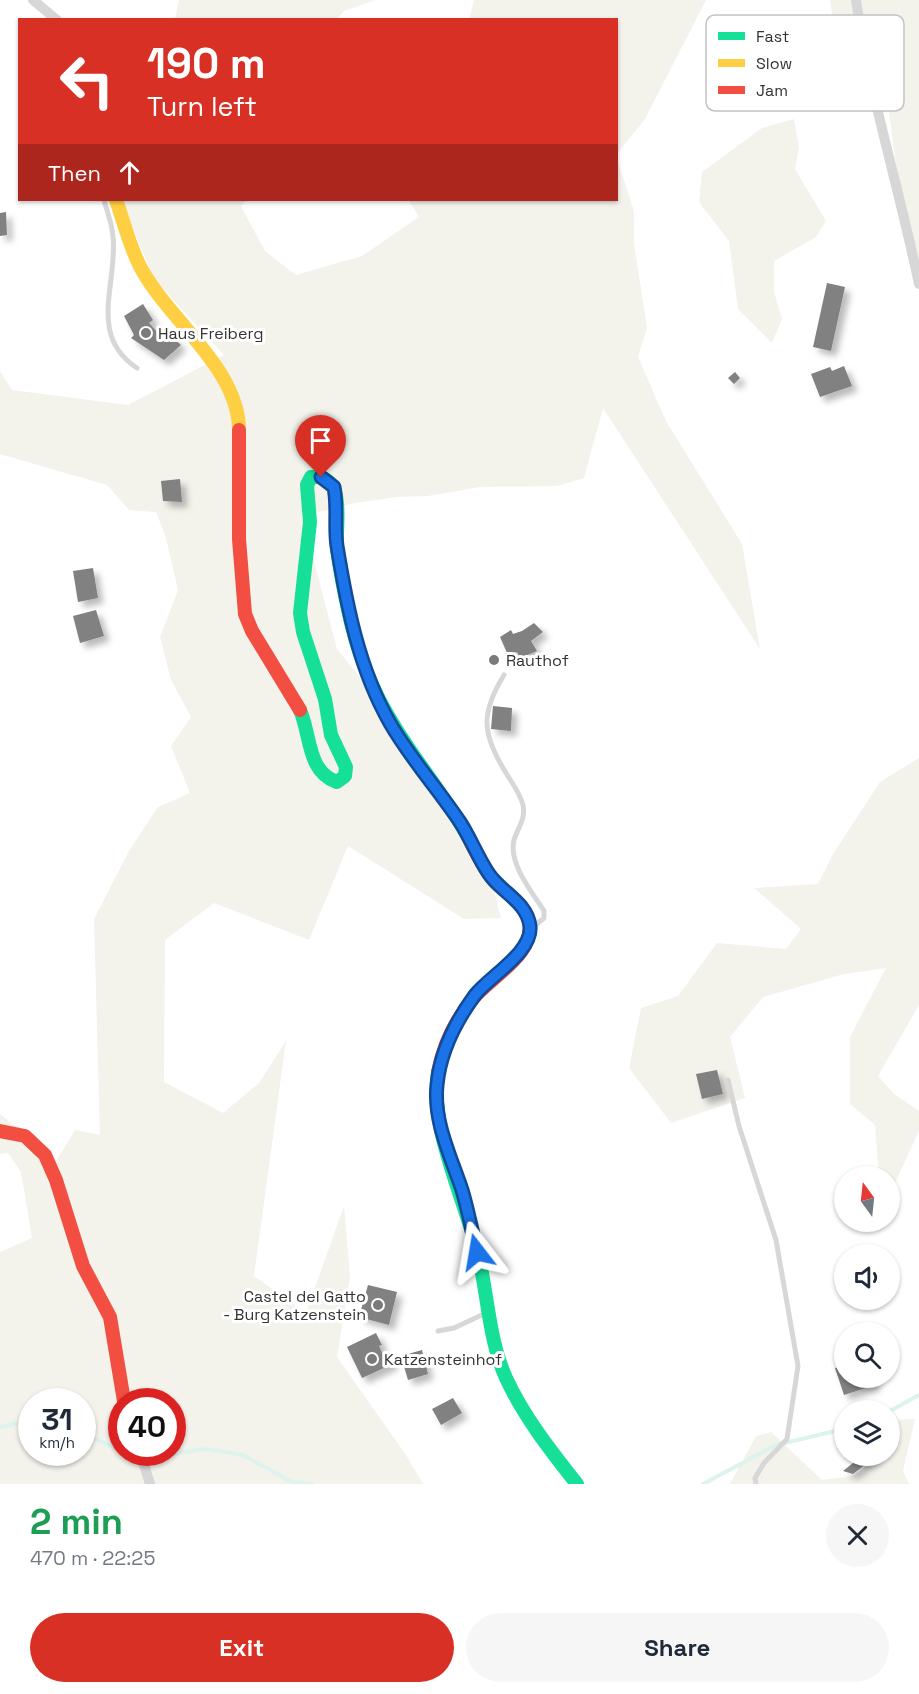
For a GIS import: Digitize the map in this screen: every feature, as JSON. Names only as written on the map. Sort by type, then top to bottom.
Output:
[{"type":"street","points":[[33,0],[55,18]]},
{"type":"street","points":[[856,0],[858,15]]},
{"type":"street","points":[[875,111],[919,284]]},
{"type":"street","points":[[116,201],[141,268],[181,325],[213,361],[229,386],[239,424],[238,539],[245,615],[252,631],[293,695],[303,717],[316,769],[328,779],[337,782],[345,776],[346,767],[332,735],[326,699],[303,632],[300,613],[310,522],[307,485],[311,477],[326,479],[334,487],[337,503],[337,543],[357,648],[390,724],[461,824],[489,874],[521,905],[530,929],[528,939],[520,951],[476,994],[455,1026],[442,1057],[436,1086],[438,1116],[462,1193],[482,1271],[493,1347],[507,1381],[534,1429],[577,1484]]},
{"type":"street","points":[[0,1131],[25,1136],[45,1155],[56,1180],[83,1266],[110,1317],[122,1388]]},
{"type":"lane","points":[[104,201],[113,235],[108,324],[116,351],[137,368]]},
{"type":"lane","points":[[504,675],[491,697],[487,716],[488,734],[490,747],[521,797],[525,814],[513,851],[516,862],[544,911],[544,918],[530,929]]},
{"type":"lane","points":[[728,1080],[776,1240],[798,1366],[787,1439],[764,1463],[755,1478],[756,1484]]},
{"type":"lane","points":[[438,1331],[454,1328],[488,1312]]},
{"type":"shaded area","points":[[179,0],[375,0],[344,11],[338,18],[175,18]]},
{"type":"shaded area","points":[[474,0],[706,0],[645,119],[618,153],[618,18],[469,18]]},
{"type":"shaded area","points":[[830,0],[919,0],[919,260],[898,179],[889,111],[904,111],[904,15],[832,15]]},
{"type":"shaded area","points":[[794,119],[799,148],[795,169],[826,221],[816,237],[774,261],[774,292],[782,319],[772,343],[738,309],[729,241],[699,202],[702,172],[762,128]]},
{"type":"shaded area","points":[[618,162],[634,211],[634,243],[647,328],[638,357],[666,421],[742,544],[760,649],[603,408],[584,478],[557,486],[480,487],[428,496],[397,497],[355,503],[302,516],[337,649],[379,701],[493,887],[501,918],[464,919],[348,846],[309,940],[214,903],[165,940],[164,1082],[223,1113],[259,1083],[286,1041],[254,1276],[306,1313],[344,1206],[350,1277],[337,1357],[406,1455],[423,1484],[0,1484],[0,1252],[32,1238],[21,1172],[8,1153],[0,1154],[0,1114],[57,1160],[75,1130],[100,1135],[94,919],[129,851],[158,807],[190,793],[171,746],[191,717],[171,680],[160,637],[178,590],[166,538],[156,512],[129,510],[107,485],[0,454],[0,371],[12,390],[128,405],[224,355],[155,280],[120,201],[245,201],[241,206],[265,251],[296,275],[362,256],[419,217],[410,201],[618,201]]},
{"type":"shaded area","points":[[919,758],[919,1005],[878,1076],[894,1094],[919,1111],[919,1131],[900,1172],[900,1166],[878,1166],[875,1125],[850,1104],[850,1037],[886,968],[844,974],[763,997],[730,1037],[745,1098],[671,1123],[629,1068],[641,1008],[678,996],[717,943],[786,949],[801,929],[754,888],[818,884],[833,854],[880,782]]},
{"type":"shaded area","points":[[915,1419],[903,1471],[909,1484],[730,1484],[756,1436],[771,1432],[822,1480],[853,1476],[866,1466],[900,1466],[900,1420]]},
{"type":"building","points":[[6,212],[7,235],[0,236],[0,213]]},
{"type":"building","points":[[827,283],[845,287],[831,351],[813,347]]},
{"type":"building","name":"Haus Freiberg","points":[[143,304],[153,320],[149,323],[161,336],[167,332],[181,345],[164,360],[131,338],[134,335],[124,316]]},
{"type":"building","points":[[844,366],[852,386],[820,397],[811,374],[830,367],[832,371]]},
{"type":"building","points":[[735,372],[740,378],[734,384],[728,378]]},
{"type":"building","points":[[180,479],[182,502],[163,501],[161,481]]},
{"type":"building","points":[[93,568],[98,598],[78,602],[73,571]]},
{"type":"building","points":[[96,610],[104,636],[80,643],[73,616]]},
{"type":"building","points":[[534,623],[543,632],[531,641],[537,651],[520,658],[517,652],[508,655],[500,637],[511,630],[513,634],[522,631]]},
{"type":"building","points":[[493,706],[512,708],[511,731],[491,729]]},
{"type":"building","points":[[717,1070],[723,1094],[702,1099],[696,1074]]},
{"type":"building","name":"Castel del Gatto - Burg Katzenstein","points":[[368,1285],[397,1292],[389,1325],[359,1317]]},
{"type":"building","name":"Katzensteinhof","points":[[376,1333],[382,1345],[379,1346],[383,1355],[387,1353],[393,1364],[362,1378],[347,1347]]},
{"type":"building","points":[[422,1350],[428,1374],[408,1380],[401,1356]]},
{"type":"building","points":[[842,1388],[866,1388],[844,1395]]},
{"type":"building","points":[[453,1398],[462,1413],[441,1425],[432,1409]]},
{"type":"building","points":[[849,1466],[864,1466],[853,1474],[843,1471]]},
{"type":"waterway","points":[[900,1405],[919,1395]]},
{"type":"waterway","points":[[0,1427],[18,1423]]},
{"type":"waterway","points":[[703,1484],[776,1445],[834,1431]]},
{"type":"waterway","points":[[96,1439],[108,1445]]},
{"type":"waterway","points":[[186,1452],[206,1449],[243,1455],[292,1482],[312,1484]]},
{"type":"traffic: fast","points":[[300,710],[315,761],[327,777],[337,782],[345,776],[346,767],[331,735],[325,699],[303,632],[300,613],[310,522],[307,485],[311,477],[323,478],[335,492],[338,514],[337,547],[343,583],[365,669],[386,713],[468,837]]},
{"type":"traffic: fast","points":[[438,1072],[439,1118],[450,1165],[479,1258],[492,1334],[500,1364],[530,1420],[577,1484]]},
{"type":"traffic: slow","points":[[116,201],[142,270],[154,289],[216,366],[228,386],[236,408],[239,430]]},
{"type":"traffic: jam","points":[[239,430],[239,539],[245,614],[252,631],[300,710]]},
{"type":"traffic: jam","points":[[438,1072],[446,1044],[460,1017],[479,992],[520,954],[530,931],[526,912],[490,876],[468,837]]},
{"type":"traffic: jam","points":[[0,1131],[25,1136],[45,1155],[56,1180],[83,1266],[110,1317],[122,1388]]},
{"type":"place","name":"Haus Freiberg","points":[[146,333]]},
{"type":"place","name":"Rauthof","points":[[494,660]]},
{"type":"place","name":"Castel del Gatto - Burg Katzenstein","points":[[378,1305]]},
{"type":"place","name":"Katzensteinhof","points":[[372,1359]]},
{"type":"route","points":[[321,477],[334,487],[337,503],[337,543],[357,648],[373,690],[390,724],[461,824],[489,874],[499,887],[521,905],[528,918],[530,929],[528,939],[520,951],[476,994],[455,1026],[442,1057],[436,1086],[438,1116],[462,1193],[477,1252]]}]
